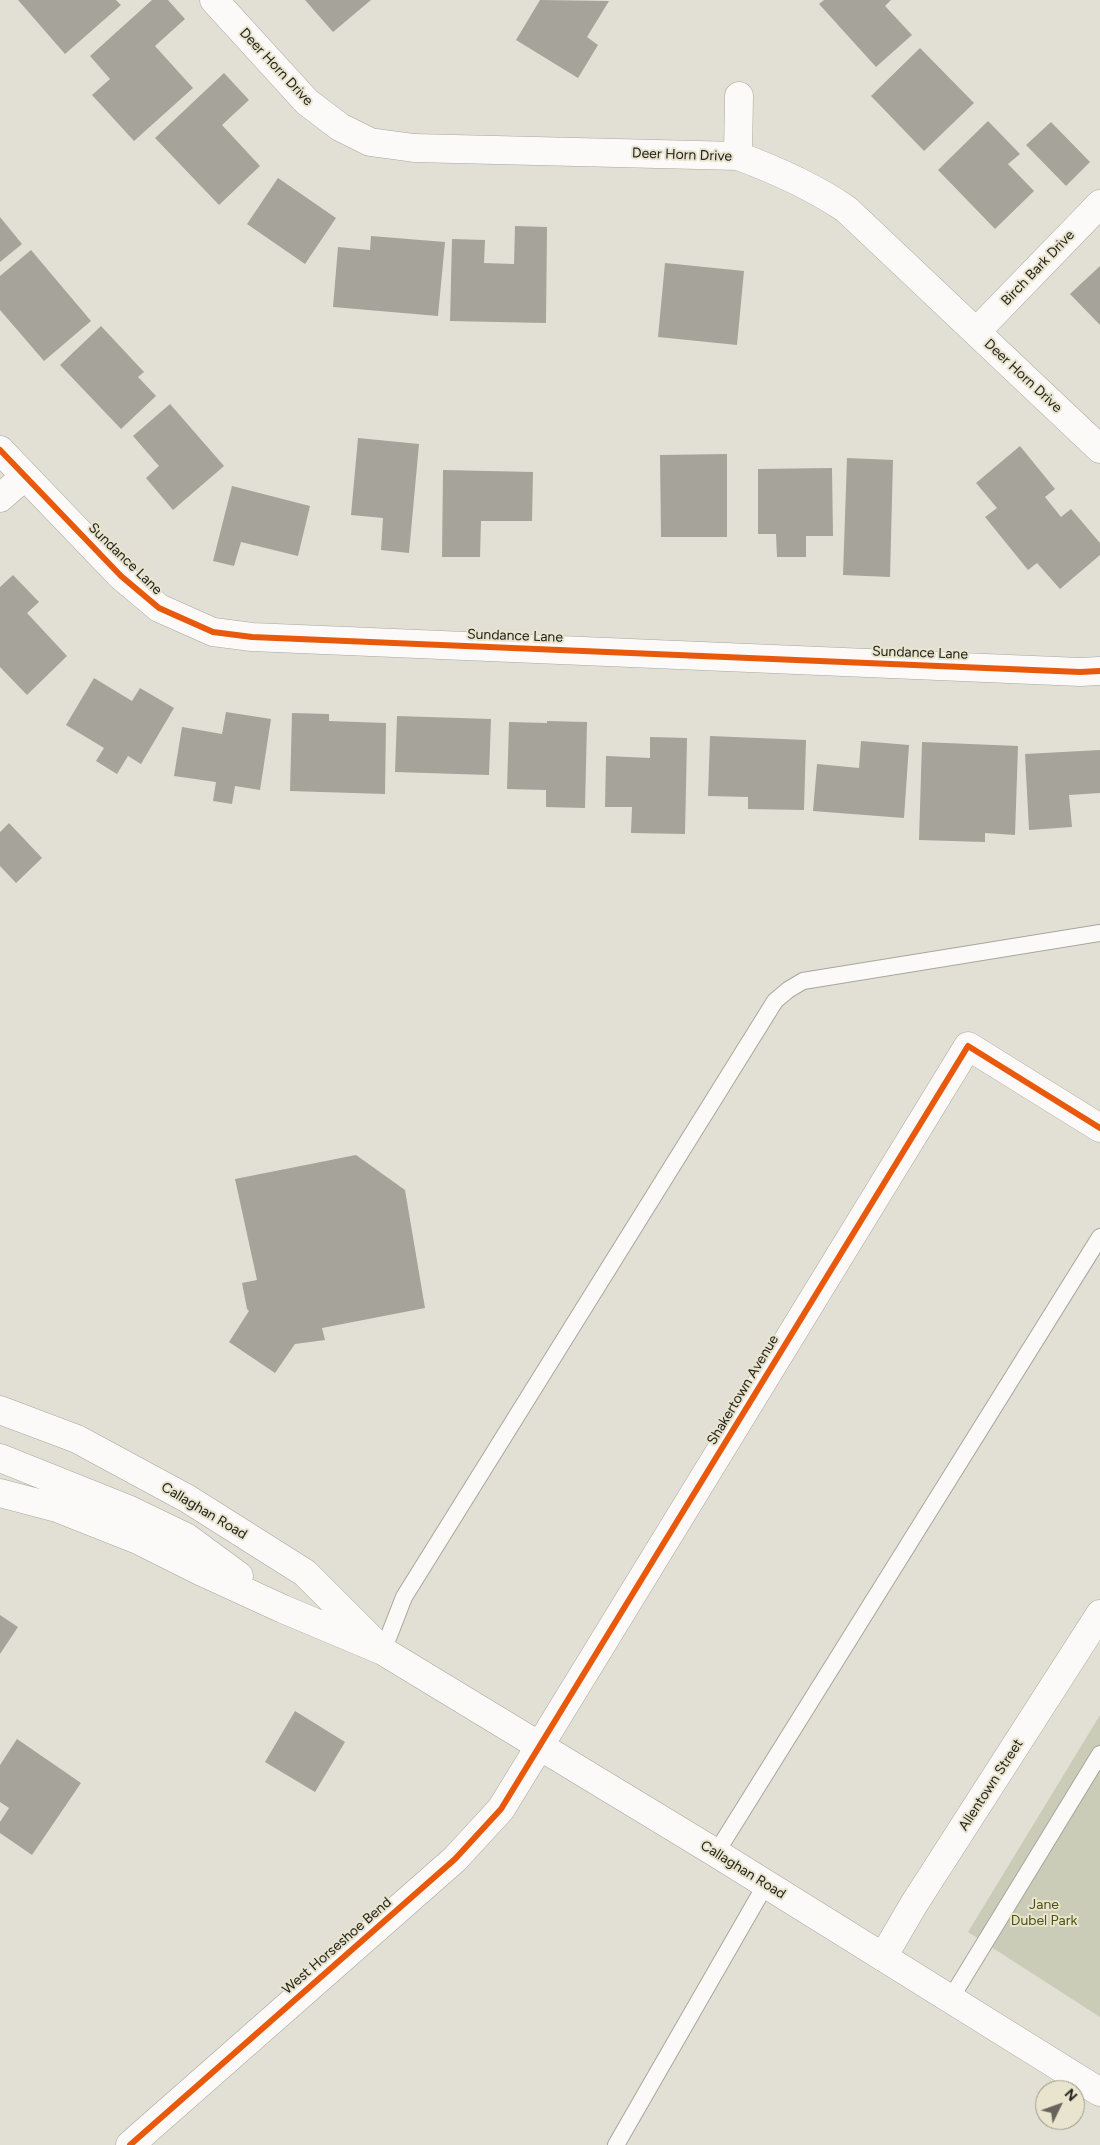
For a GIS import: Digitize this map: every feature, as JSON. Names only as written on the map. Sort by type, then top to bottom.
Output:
[{"type":"street","name":"Deer Horn Drive","points":[[214,0],[307,102],[340,127],[370,142],[414,148],[738,156],[772,168],[813,188],[846,208],[1100,448]]},
{"type":"street","points":[[738,156],[739,96]]},
{"type":"street","name":"Birch Bark Drive","points":[[976,332],[1100,204]]},
{"type":"street","name":"Sundance Lane","points":[[0,450],[121,576],[159,608],[213,632],[262,638],[1080,672],[1100,671]]},
{"type":"street","points":[[0,498],[24,477]]},
{"type":"street","name":"Shakertown Avenue","points":[[540,1746],[968,1046],[1100,1128]]},
{"type":"street","name":"Callaghan Road","points":[[0,1410],[77,1439],[188,1499],[305,1573],[383,1651]]},
{"type":"street","points":[[0,1458],[130,1510],[186,1537],[283,1609]]},
{"type":"street","name":"Callaghan Road","points":[[0,1493],[57,1508],[138,1540],[283,1609],[383,1651],[716,1853],[1100,2092]]},
{"type":"street","name":"Allentown Street","points":[[883,1957],[919,1896],[1100,1614]]},
{"type":"street","name":"West Horseshoe Bend","points":[[130,2145],[456,1859],[501,1809],[540,1746]]},
{"type":"lane","points":[[383,1651],[404,1597],[775,1001],[803,981],[1100,933]]},
{"type":"lane","points":[[716,1853],[1100,1237]]},
{"type":"lane","points":[[951,1998],[1100,1754]]},
{"type":"lane","points":[[616,2145],[766,1884]]},
{"type":"green space","name":"Jane Dubel Park","points":[[1100,1715],[1100,2017],[968,1932]]},
{"type":"building","points":[[18,0],[116,0],[121,5],[65,54]]},
{"type":"building","points":[[152,0],[168,0],[185,19],[155,46],[193,88],[134,141],[92,95],[110,79],[90,56]]},
{"type":"building","points":[[305,0],[371,0],[333,32]]},
{"type":"building","points":[[540,0],[609,1],[587,37],[598,45],[578,78],[516,40]]},
{"type":"building","points":[[824,0],[891,0],[885,6],[912,35],[876,67],[819,4]]},
{"type":"building","points":[[920,48],[974,103],[924,151],[871,96]]},
{"type":"building","points":[[224,73],[249,100],[222,125],[260,166],[219,205],[155,138]]},
{"type":"building","points":[[988,121],[1020,154],[1008,164],[1034,191],[995,229],[938,170]]},
{"type":"building","points":[[1051,122],[1090,162],[1066,186],[1026,145]]},
{"type":"building","points":[[278,178],[336,218],[305,264],[247,224]]},
{"type":"building","points":[[0,217],[22,244],[0,262]]},
{"type":"building","points":[[515,226],[547,227],[546,323],[450,321],[452,239],[485,240],[484,263],[514,264]]},
{"type":"building","points":[[371,236],[445,242],[438,316],[333,307],[338,247],[370,250]]},
{"type":"building","points":[[31,250],[91,321],[44,361],[0,310],[0,276]]},
{"type":"building","points":[[665,263],[744,271],[737,345],[658,337]]},
{"type":"building","points":[[1100,266],[1100,325],[1070,294]]},
{"type":"building","points":[[101,326],[144,372],[138,377],[156,396],[121,429],[60,365]]},
{"type":"building","points":[[170,404],[224,466],[173,510],[146,478],[159,466],[133,436]]},
{"type":"building","points":[[358,438],[419,444],[409,553],[381,550],[383,518],[351,515]]},
{"type":"building","points":[[1020,446],[1055,489],[1045,497],[1061,517],[1071,509],[1100,543],[1100,555],[1060,589],[1037,563],[1028,570],[985,517],[997,508],[976,483]]},
{"type":"building","points":[[727,454],[727,537],[661,537],[660,455]]},
{"type":"building","points":[[847,458],[893,460],[890,577],[843,575]]},
{"type":"building","points":[[832,468],[833,536],[806,536],[806,557],[777,557],[776,534],[758,534],[758,469]]},
{"type":"building","points":[[443,470],[533,472],[532,521],[481,521],[480,557],[442,557]]},
{"type":"building","points":[[232,486],[310,506],[298,556],[241,542],[234,566],[213,561]]},
{"type":"building","points":[[13,575],[39,602],[27,613],[67,656],[27,695],[0,667],[0,587]]},
{"type":"building","points":[[94,678],[132,701],[140,688],[174,708],[141,764],[128,756],[117,774],[96,761],[104,748],[66,725]]},
{"type":"building","points":[[226,712],[271,719],[260,790],[235,786],[232,804],[213,801],[216,782],[174,776],[182,727],[222,734]]},
{"type":"building","points":[[292,713],[329,714],[329,721],[386,723],[385,794],[290,791]]},
{"type":"building","points":[[397,716],[491,719],[489,775],[395,772]]},
{"type":"building","points":[[547,721],[587,722],[585,808],[546,807],[546,790],[507,789],[509,722],[547,723]]},
{"type":"building","points":[[710,736],[806,740],[804,810],[748,809],[748,797],[708,796]]},
{"type":"building","points":[[650,737],[687,738],[685,834],[631,833],[632,807],[605,807],[606,756],[650,758]]},
{"type":"building","points":[[861,741],[909,745],[904,818],[813,811],[817,764],[859,768]]},
{"type":"building","points":[[922,742],[1018,746],[1015,835],[985,833],[985,842],[919,840]]},
{"type":"building","points":[[1100,750],[1100,793],[1069,795],[1072,827],[1029,830],[1025,754]]},
{"type":"building","points":[[9,823],[42,858],[16,883],[0,866],[0,832]]},
{"type":"building","points":[[356,1155],[405,1190],[425,1308],[322,1328],[325,1340],[295,1344],[275,1373],[229,1342],[249,1311],[242,1283],[257,1280],[235,1179]]},
{"type":"building","points":[[0,1615],[18,1627],[0,1654]]},
{"type":"building","points":[[295,1711],[345,1742],[315,1792],[265,1762]]},
{"type":"building","points":[[17,1739],[81,1783],[32,1855],[0,1833],[0,1822],[9,1808],[0,1802],[0,1765]]},
{"type":"cycle path","points":[[0,450],[121,576],[159,608],[213,632],[252,637],[1080,672],[1100,671]]},
{"type":"cycle path","points":[[130,2145],[455,1859],[501,1809],[968,1046],[1100,1128]]}]
